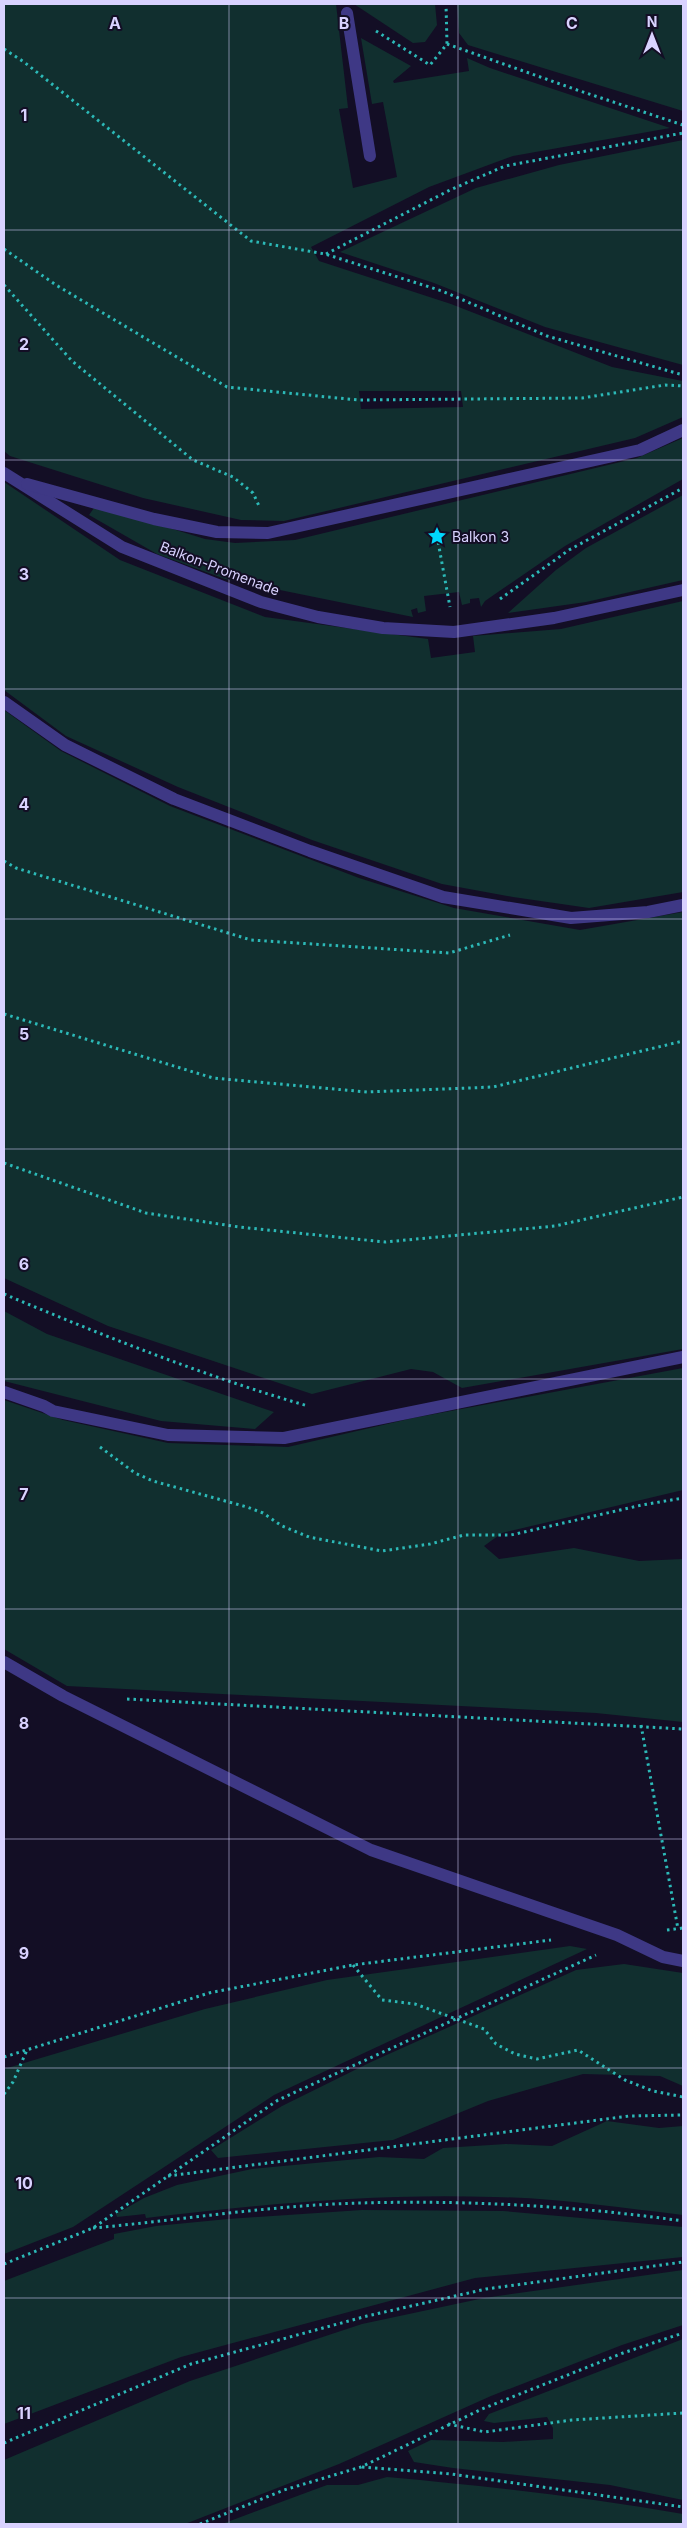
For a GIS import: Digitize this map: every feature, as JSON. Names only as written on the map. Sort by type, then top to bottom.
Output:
[{"type":"lane","points":[[347,13],[370,156]]},
{"type":"lane","points":[[6,476],[154,518],[217,532],[268,533],[640,450],[683,430]]},
{"type":"lane","name":"Balkon-Promenade","points":[[6,476],[122,546],[174,568],[261,602],[318,617],[383,628],[454,632],[554,618],[683,590]]},
{"type":"lane","points":[[4,702],[65,745],[174,799],[310,851],[442,898],[571,918],[648,912],[683,905]]},
{"type":"lane","points":[[4,1392],[53,1411],[168,1435],[284,1438],[683,1357]]},
{"type":"lane","points":[[4,1662],[63,1696],[371,1850],[617,1935],[664,1957],[683,1961]]},
{"type":"path","points":[[347,13],[430,65],[447,44],[446,4]]},
{"type":"path","points":[[447,44],[580,92],[683,125]]},
{"type":"path","points":[[4,49],[250,241],[325,254],[442,291],[547,336],[683,375]]},
{"type":"path","points":[[325,254],[450,190],[505,166],[683,133]]},
{"type":"path","points":[[4,249],[56,285],[227,386],[367,400],[582,398],[665,385],[683,386]]},
{"type":"path","points":[[4,285],[72,361],[193,460],[233,477],[253,493],[268,533]]},
{"type":"path","points":[[492,604],[569,550],[683,488]]},
{"type":"path","points":[[437,536],[450,607]]},
{"type":"path","points":[[4,861],[16,868],[251,940],[449,953],[515,934]]},
{"type":"path","points":[[4,1014],[214,1078],[367,1092],[493,1087],[683,1041]]},
{"type":"path","points":[[4,1162],[146,1213],[239,1227],[385,1242],[555,1226],[683,1197]]},
{"type":"path","points":[[4,1294],[130,1346],[264,1394],[315,1408]]},
{"type":"path","points":[[98,1446],[135,1473],[153,1481],[264,1512],[282,1526],[309,1537],[382,1551],[430,1544],[464,1535],[512,1535],[642,1505],[683,1498]]},
{"type":"path","points":[[123,1698],[683,1729]]},
{"type":"path","points":[[641,1726],[678,1929]]},
{"type":"path","points":[[4,2264],[93,2228],[278,2100],[612,1947],[617,1935]]},
{"type":"path","points":[[4,2057],[209,1992],[353,1965],[555,1940]]},
{"type":"path","points":[[353,1965],[382,2000],[415,2004],[484,2029],[496,2044],[515,2054],[537,2059],[578,2050],[624,2080],[654,2091],[683,2097]]},
{"type":"path","points":[[4,2094],[12,2082],[27,2049]]},
{"type":"path","points":[[165,2177],[629,2116],[683,2115]]},
{"type":"path","points":[[93,2228],[361,2202],[494,2204],[622,2212],[683,2221]]},
{"type":"path","points":[[4,2443],[191,2364],[367,2316],[486,2289],[683,2262]]},
{"type":"path","points":[[200,2524],[284,2490],[361,2467],[448,2424],[623,2353],[683,2333]]},
{"type":"path","points":[[448,2424],[485,2432],[572,2420],[683,2413]]},
{"type":"path","points":[[361,2467],[451,2474],[683,2507]]},
{"type":"green space","points":[[4,4],[336,4],[348,108],[339,109],[353,188],[397,177],[383,102],[372,104],[361,38],[411,66],[393,81],[394,83],[469,71],[467,58],[490,68],[670,128],[513,156],[429,187],[311,247],[319,261],[451,304],[612,367],[683,381],[683,417],[635,438],[284,521],[241,520],[143,498],[10,456],[4,451]],"holes":[[[359,391],[461,391],[463,407],[361,409]]]},
{"type":"green space","points":[[354,4],[435,4],[437,25],[425,42],[413,43]]},
{"type":"green space","points":[[457,4],[683,4],[683,111],[468,45],[459,33]]},
{"type":"green space","points":[[683,140],[683,365],[545,327],[434,283],[340,252],[476,188],[559,165]]},
{"type":"green space","points":[[683,438],[683,479],[565,546],[485,601],[481,607],[479,598],[470,599],[470,603],[462,605],[459,592],[424,596],[426,611],[418,613],[417,608],[411,610],[413,617],[225,579],[157,554],[89,515],[94,508],[150,522],[205,539],[235,543],[295,540],[637,458]]},
{"type":"green space","points":[[4,482],[120,560],[265,617],[428,639],[431,658],[475,652],[473,636],[561,629],[683,601],[683,892],[589,908],[442,884],[312,840],[178,787],[66,736],[4,690]]},
{"type":"green space","points":[[683,495],[683,580],[586,602],[508,613],[556,570],[586,548]]},
{"type":"green space","points":[[4,710],[61,751],[170,806],[359,878],[454,908],[580,930],[683,912],[683,1349],[462,1388],[433,1372],[411,1369],[312,1394],[108,1326],[4,1278]]},
{"type":"green space","points":[[4,1311],[47,1334],[274,1412],[255,1429],[161,1421],[4,1381]]},
{"type":"green space","points":[[683,1368],[683,1490],[502,1533],[484,1546],[499,1559],[574,1548],[639,1561],[683,1559],[683,1722],[596,1713],[67,1686],[4,1649],[4,1400],[63,1420],[168,1443],[288,1447],[413,1418]]},
{"type":"green space","points":[[570,1946],[587,1949],[274,2095],[73,2227],[4,2254],[4,2069],[205,2009],[327,1980]]},
{"type":"green space","points":[[624,1964],[683,1973],[683,2086],[660,2076],[583,2074],[488,2101],[393,2140],[218,2158],[211,2150],[282,2106],[371,2062],[576,1970]]},
{"type":"green space","points":[[607,2121],[659,2128],[683,2126],[683,2215],[541,2199],[450,2196],[320,2201],[146,2218],[145,2214],[117,2217],[116,2214],[144,2198],[177,2185],[252,2169],[379,2157],[424,2159],[443,2148],[506,2144],[552,2146]]},
{"type":"green space","points":[[362,2210],[503,2211],[683,2227],[683,2257],[475,2278],[181,2357],[4,2424],[4,2281],[114,2239],[114,2234],[156,2226],[228,2219]]},
{"type":"green space","points":[[683,2270],[683,2325],[622,2345],[491,2396],[339,2464],[185,2524],[4,2524],[4,2460],[190,2381],[362,2324],[484,2298]]},
{"type":"green space","points":[[683,2339],[683,2500],[610,2485],[414,2462],[408,2451],[431,2440],[503,2442],[553,2439],[553,2428],[547,2417],[494,2423],[484,2421],[489,2414]]},
{"type":"green space","points":[[387,2477],[535,2492],[609,2502],[683,2514],[683,2524],[222,2524],[327,2485],[358,2485]]},
{"type":"place","name":"Balkon 3","points":[[437,536]]}]
